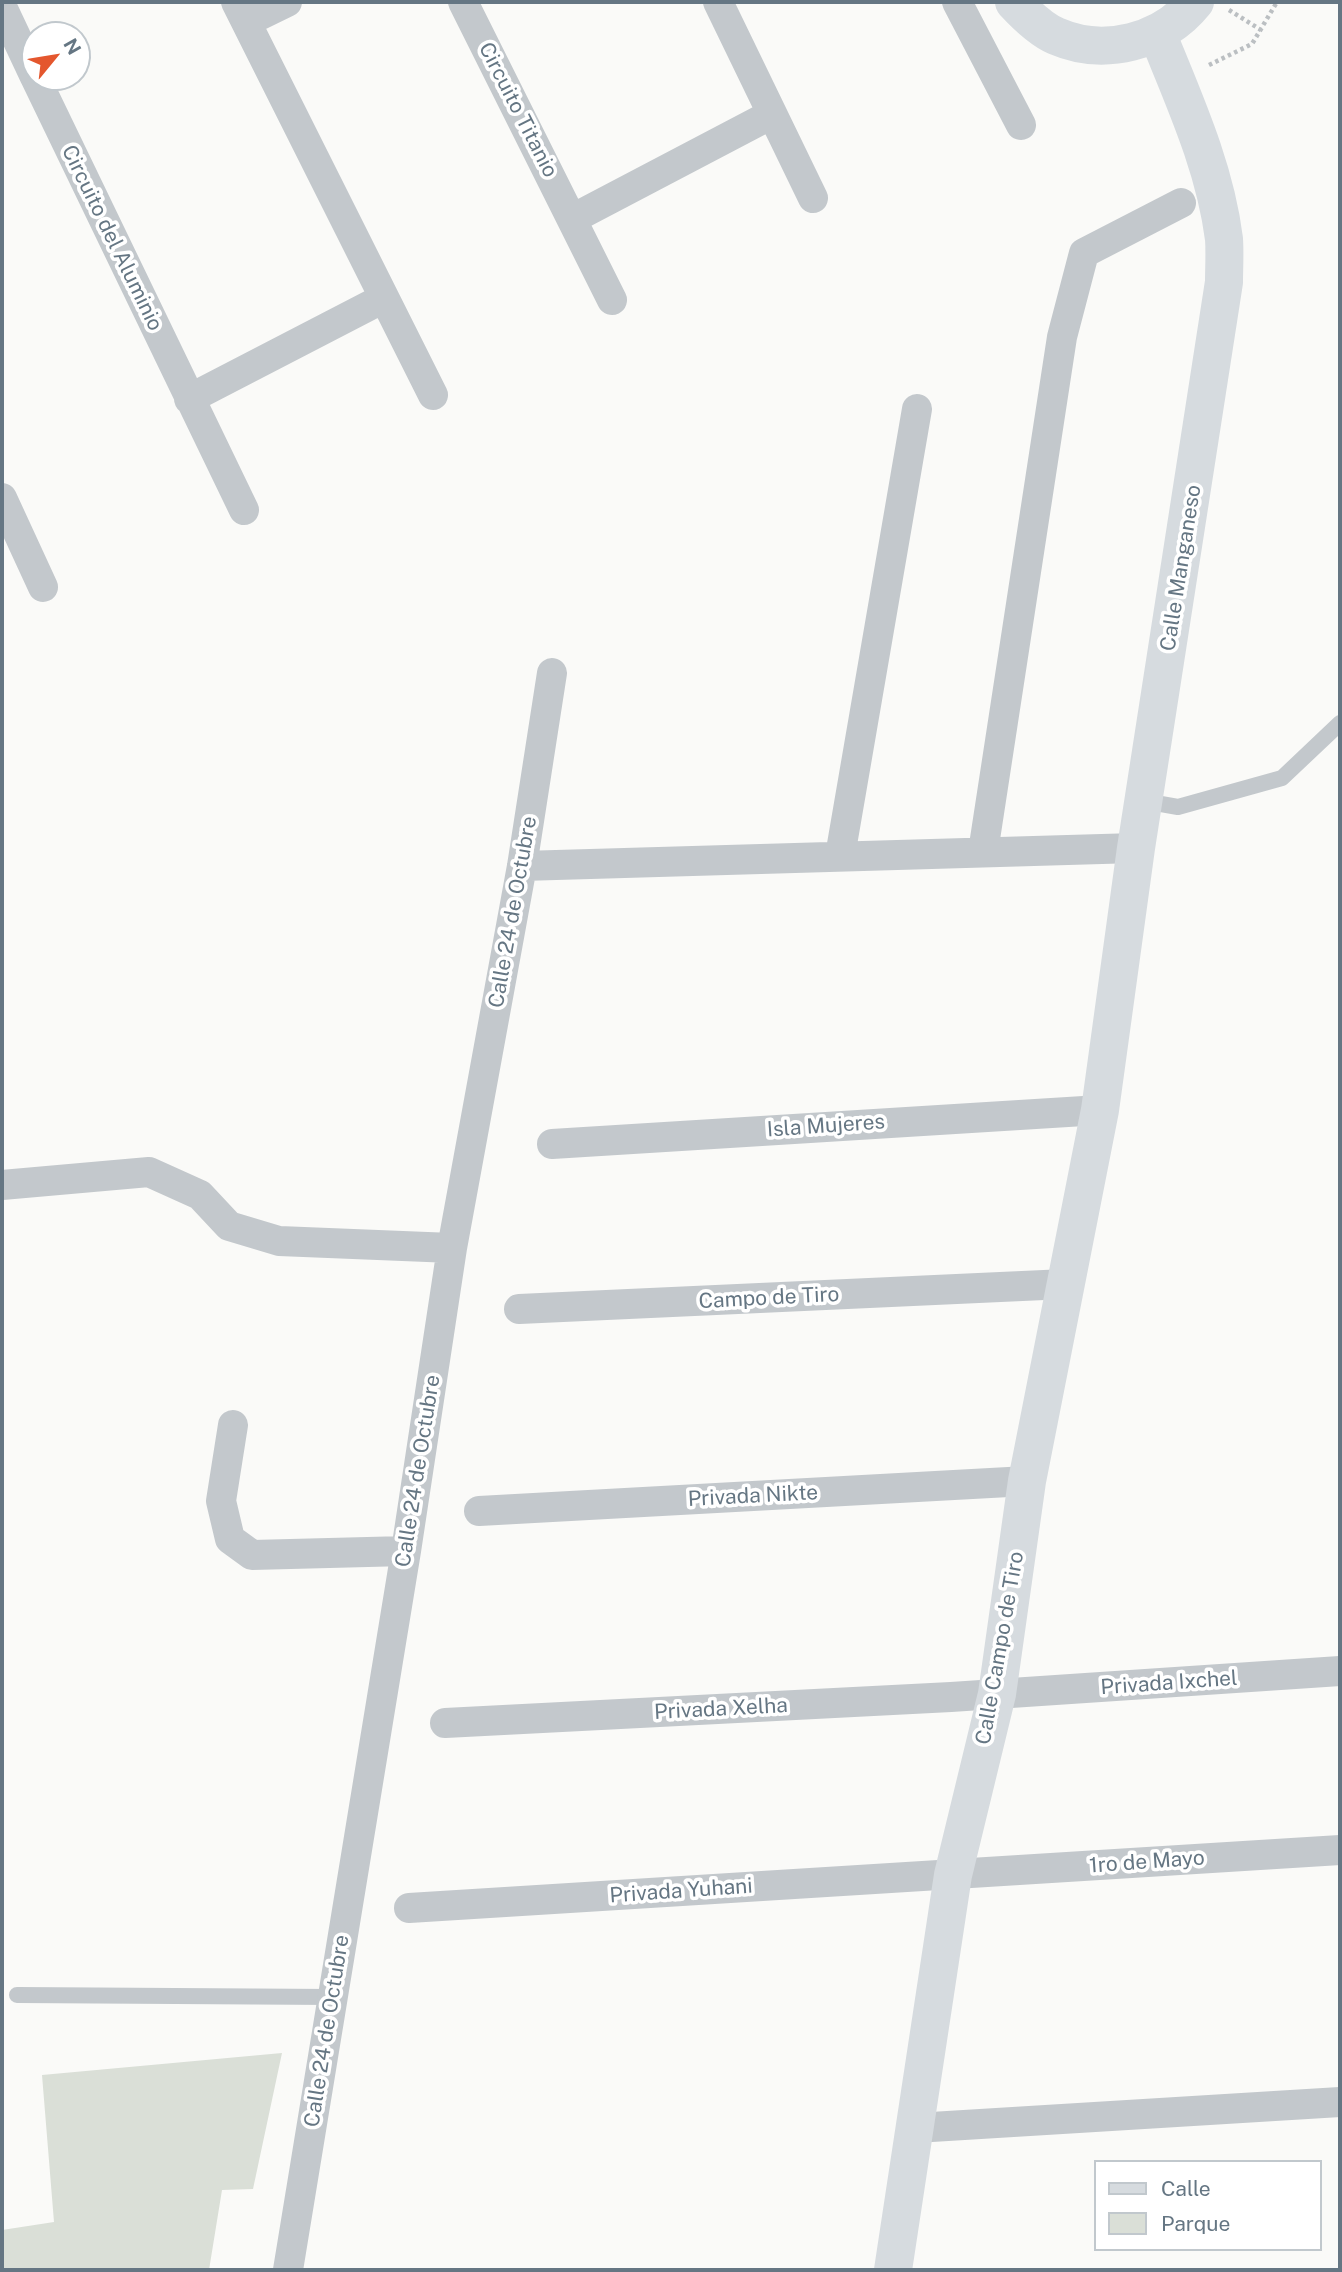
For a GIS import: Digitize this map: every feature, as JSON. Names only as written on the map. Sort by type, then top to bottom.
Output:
[{"type":"street","points":[[287,2],[241,12],[433,395]]},
{"type":"street","name":"Circuito Titanio","points":[[463,2],[612,300]]},
{"type":"street","points":[[718,2],[813,198]]},
{"type":"street","points":[[957,2],[1021,125]]},
{"type":"street","points":[[1014,2],[1027,17],[1056,36],[1090,45],[1125,45],[1157,33],[1184,15],[1212,6]]},
{"type":"street","name":"Circuito del Aluminio","points":[[2,7],[21,47]]},
{"type":"street","name":"Calle Manganeso","points":[[1100,1110],[1136,848],[1224,282],[1224,240],[1202,147],[1157,33]]},
{"type":"street","name":"Circuito del Aluminio","points":[[42,91],[244,510]]},
{"type":"street","points":[[572,219],[772,114]]},
{"type":"street","points":[[983,852],[1062,337],[1084,253],[1181,203]]},
{"type":"street","points":[[189,399],[384,298]]},
{"type":"street","points":[[839,856],[917,410]]},
{"type":"street","points":[[2,498],[43,587]]},
{"type":"street","name":"Calle 24 de Octubre","points":[[288,2270],[406,1551],[452,1248],[522,866],[552,673]]},
{"type":"street","points":[[522,866],[1136,848]]},
{"type":"street","name":"Isla Mujeres","points":[[552,1144],[1100,1110]]},
{"type":"street","name":"Calle Campo de Tiro","points":[[894,2270],[953,1875],[997,1694],[1027,1481],[1100,1110]]},
{"type":"street","points":[[2,1185],[149,1172],[200,1195],[229,1226],[279,1241],[452,1248]]},
{"type":"street","name":"Campo de Tiro","points":[[519,1309],[1066,1284]]},
{"type":"street","points":[[233,1425],[221,1501],[230,1539],[252,1555],[406,1551]]},
{"type":"street","name":"Privada Nikte","points":[[479,1511],[1027,1481]]},
{"type":"street","name":"Privada Ixchel","points":[[997,1694],[1340,1671]]},
{"type":"street","name":"Privada Xelha","points":[[445,1723],[997,1694]]},
{"type":"street","name":"1ro de Mayo","points":[[953,1875],[1340,1850]]},
{"type":"street","name":"Privada Yuhani","points":[[409,1909],[953,1875]]},
{"type":"street","points":[[915,2128],[1340,2102]]},
{"type":"lane","points":[[1144,801],[1178,807],[1282,778],[1340,723]]},
{"type":"lane","points":[[17,1996],[333,1997]]},
{"type":"path","points":[[1212,6],[1261,30]]},
{"type":"green space","points":[[282,2053],[253,2189],[222,2190],[209,2270],[2,2270],[2,2230],[54,2222],[42,2075]]}]
